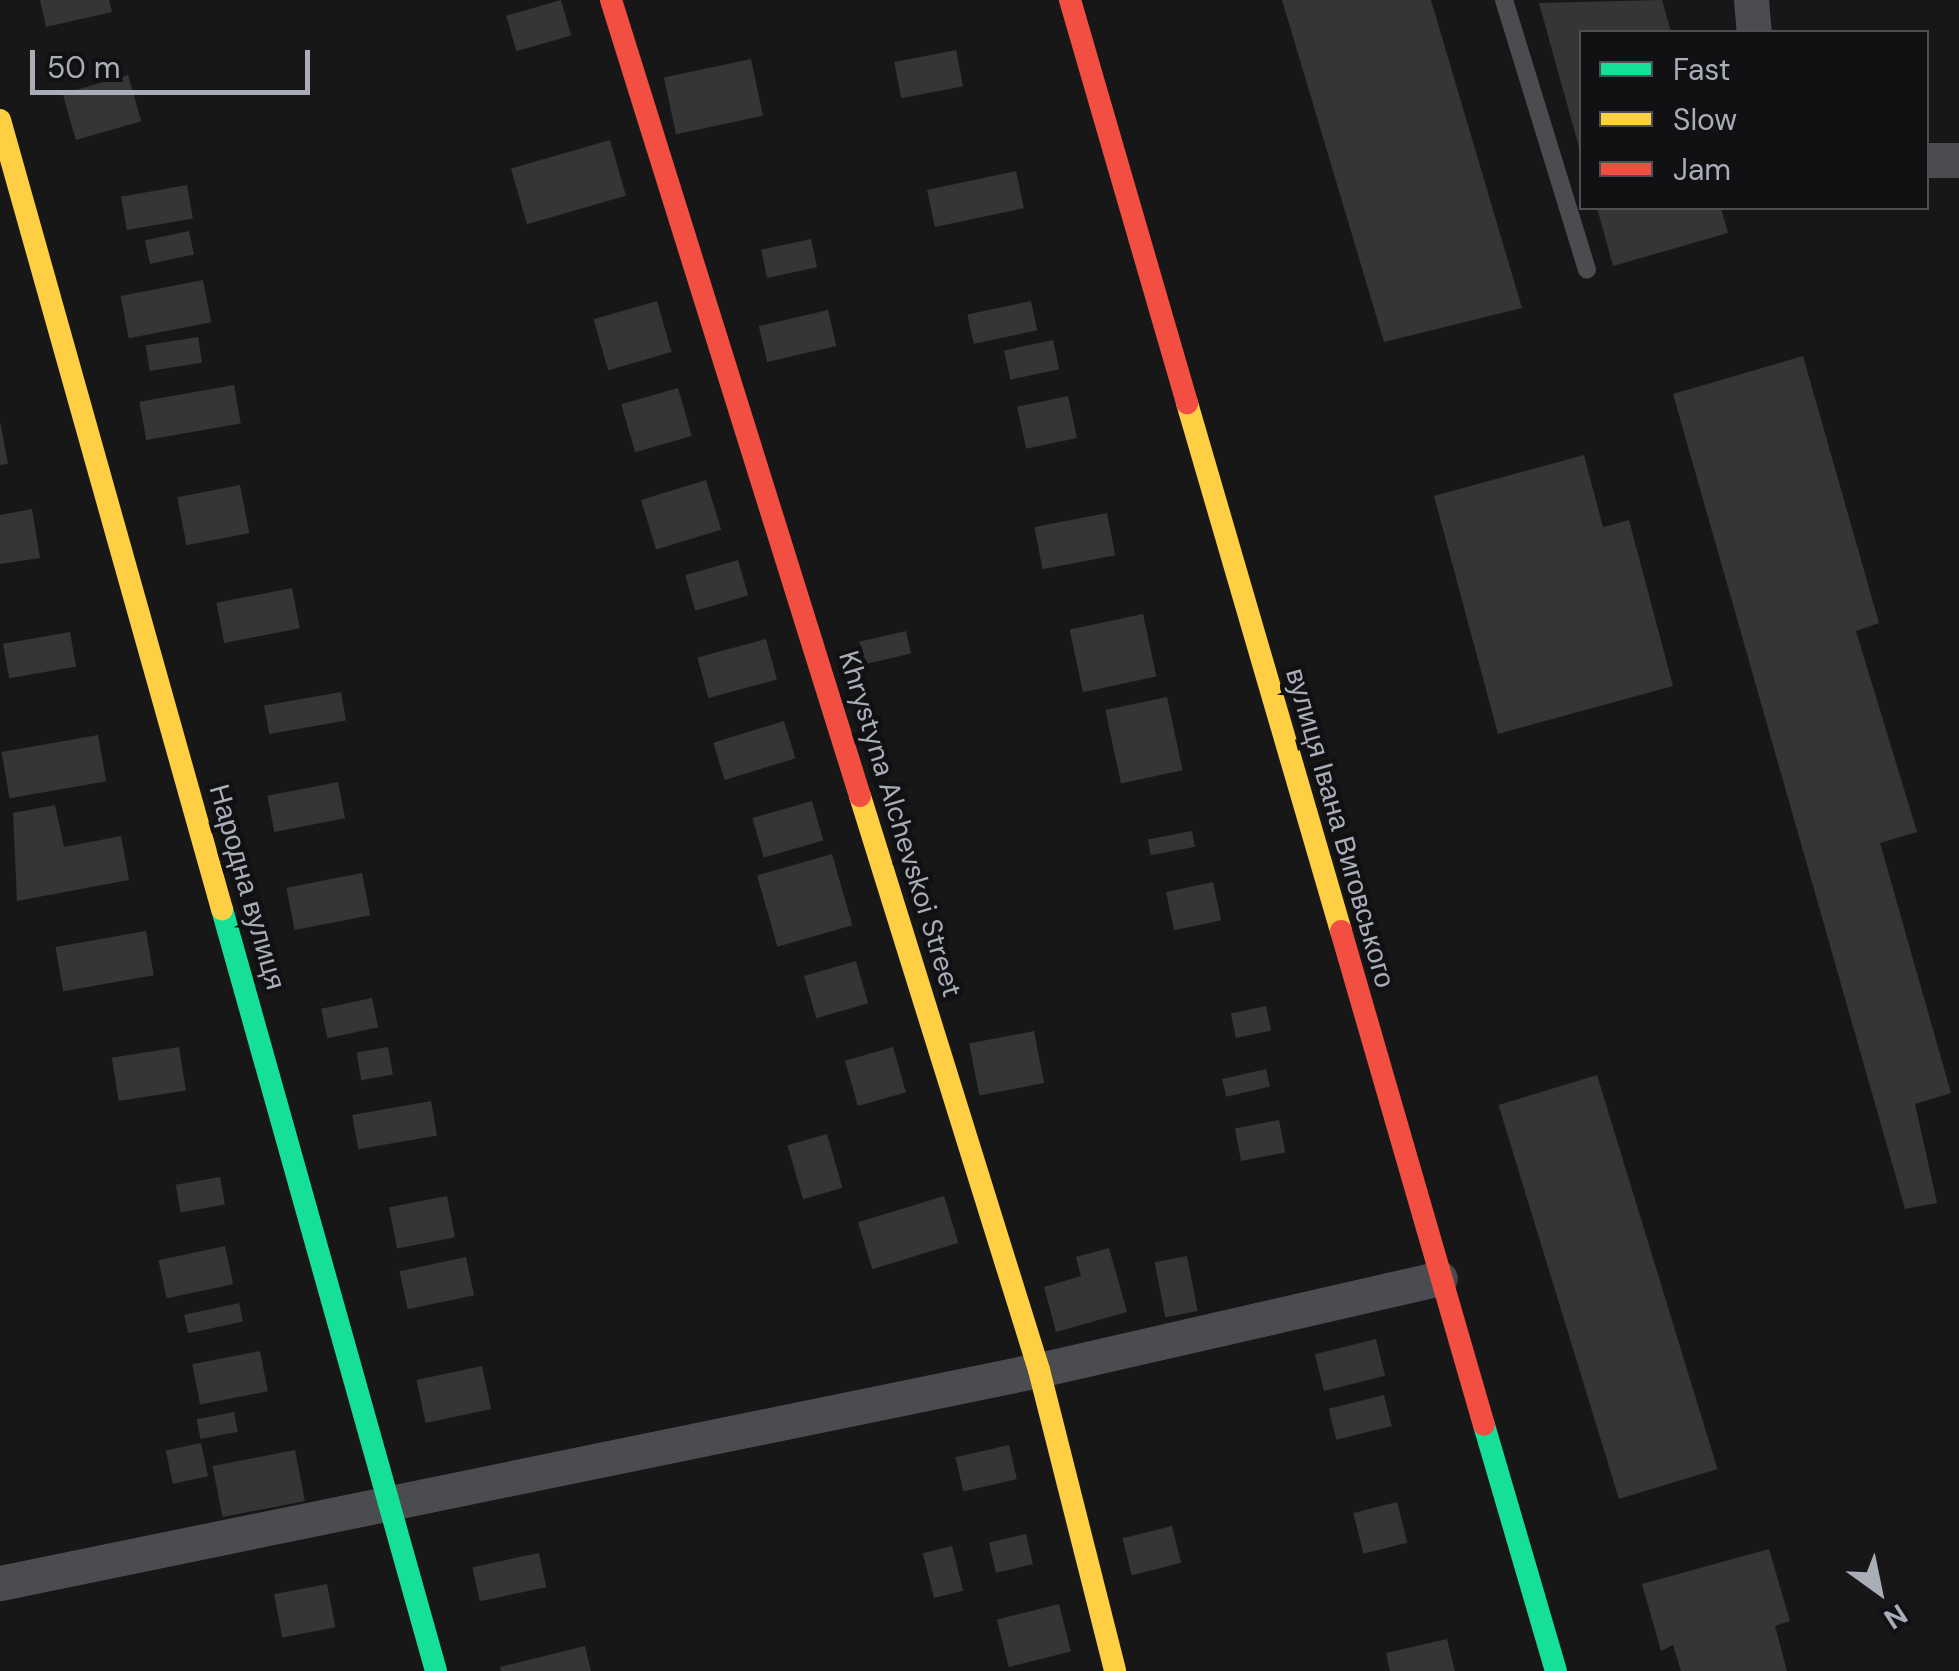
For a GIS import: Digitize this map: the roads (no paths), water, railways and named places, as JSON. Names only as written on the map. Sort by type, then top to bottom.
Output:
[{"type":"street","name":"Khrystyna Alchevskoi Street","points":[[611,0],[1039,1370],[1116,1671]]},
{"type":"street","name":"вулиця Івана Виговського","points":[[1070,0],[1556,1671]]},
{"type":"street","points":[[1751,0],[1754,30]]},
{"type":"street","name":"Народна вулиця","points":[[0,120],[436,1671]]},
{"type":"street","points":[[1929,160],[1959,160]]},
{"type":"street","points":[[0,1583],[390,1508],[1039,1370],[1440,1278]]},
{"type":"lane","points":[[1504,0],[1587,269]]}]
